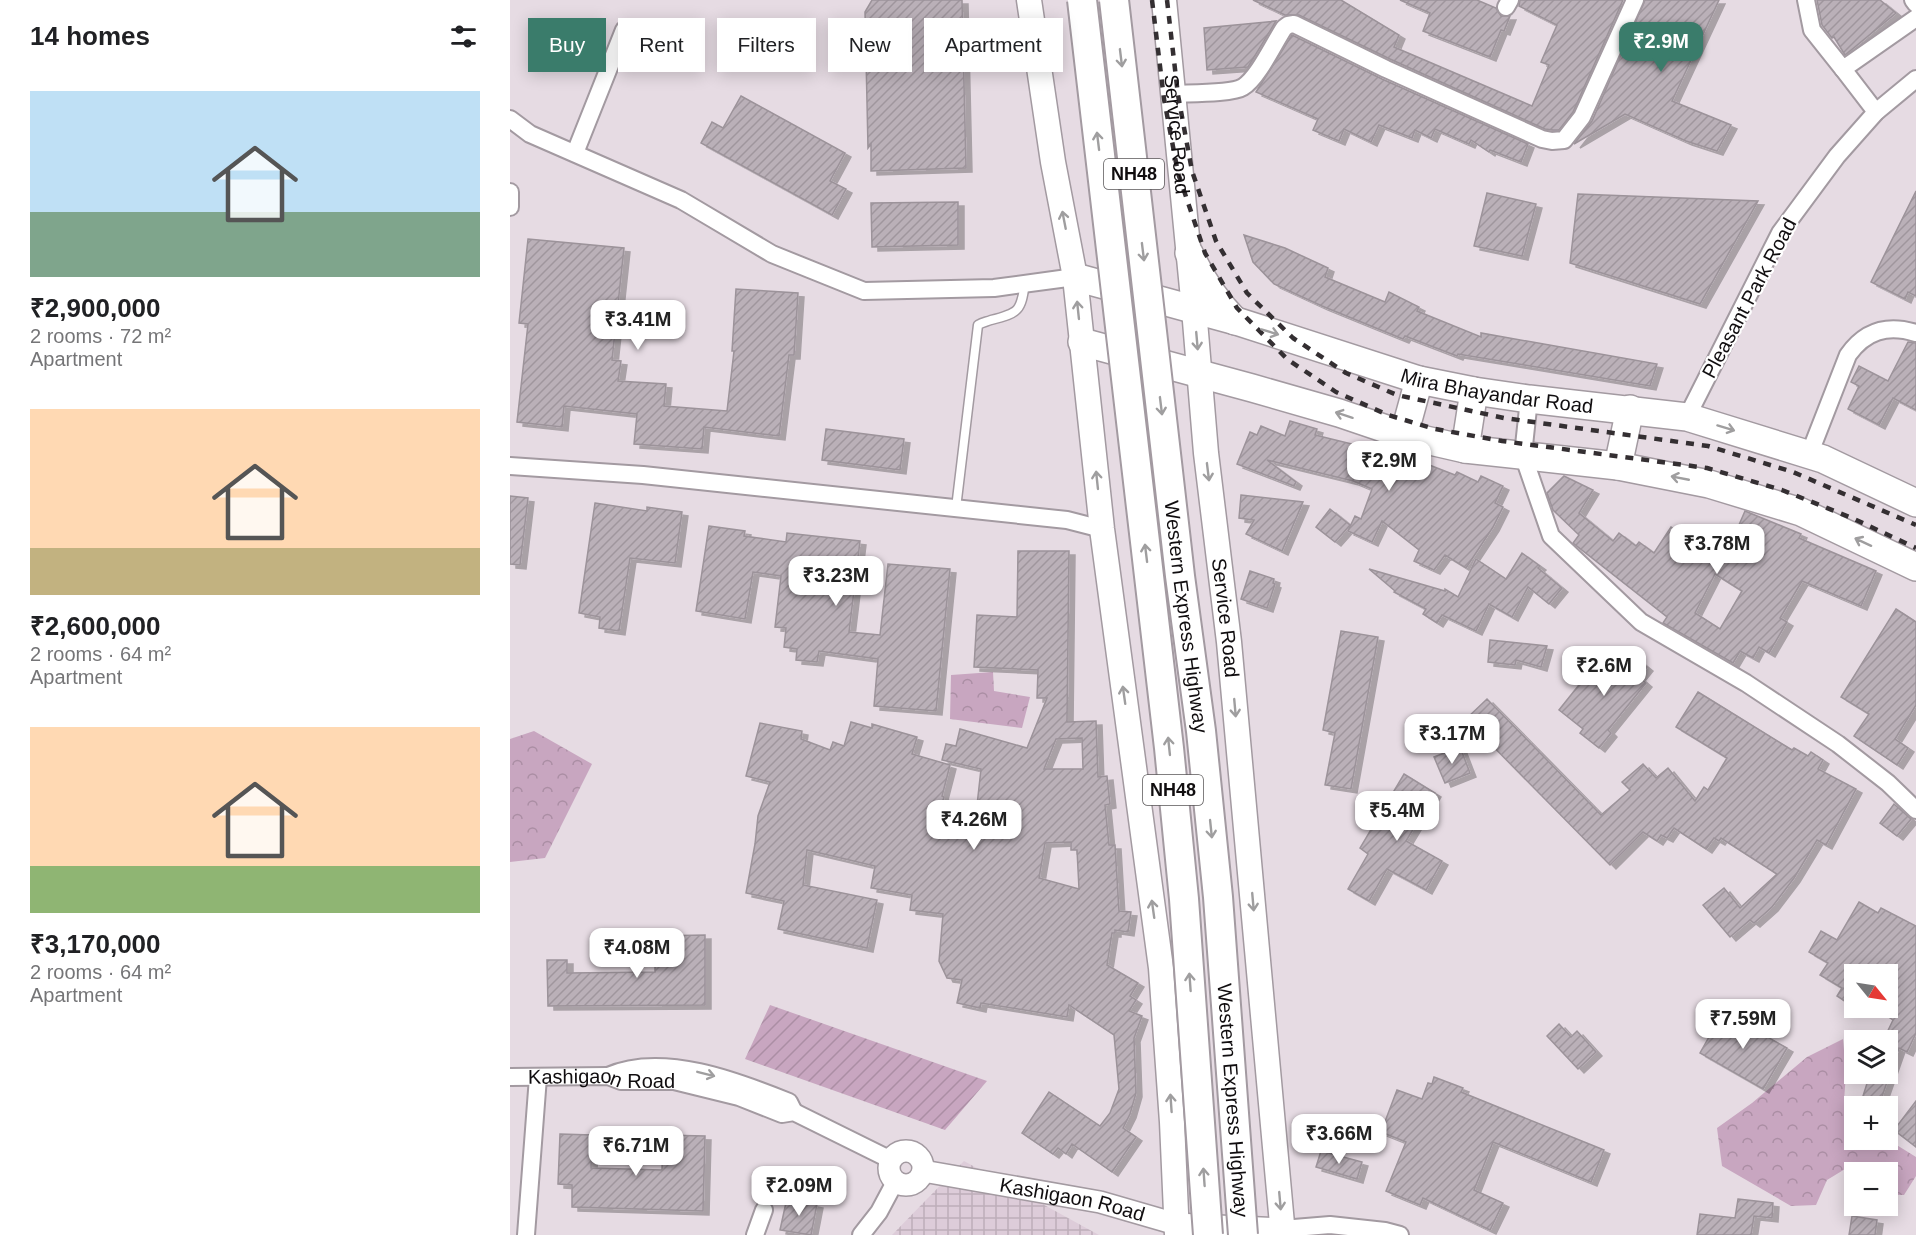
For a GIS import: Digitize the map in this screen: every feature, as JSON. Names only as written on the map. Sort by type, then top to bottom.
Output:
[{"type":"highway","name":"Western Express Highway","points":[[1082,0],[1169,748],[1184,899],[1208,1235]]},
{"type":"highway","name":"Western Express Highway","points":[[1114,0],[1180,576],[1201,731],[1218,897],[1243,1235]]},
{"type":"main road","points":[[1029,0],[1053,162],[1075,277],[1102,529],[1161,968],[1177,1230]]},
{"type":"main road","name":"Service Road","points":[[1164,0],[1206,453],[1229,642],[1282,1232]]},
{"type":"main road","points":[[1189,253],[1202,281],[1218,304],[1236,321]]},
{"type":"main road","name":"Mira Bhayandar Road","points":[[1075,277],[1236,321],[1419,380],[1529,399],[1687,417],[1823,459],[1916,503]]},
{"type":"main road","points":[[1082,342],[1200,372],[1339,413],[1404,435],[1465,449],[1618,466],[1709,484],[1801,512],[1916,567]]},
{"type":"main road","points":[[1404,435],[1419,380]]},
{"type":"main road","points":[[1465,449],[1474,391]]},
{"type":"main road","points":[[1618,466],[1630,410]]},
{"type":"street","points":[[1172,94],[1234,90],[1244,87],[1258,70],[1284,28],[1294,24],[1386,69],[1542,139],[1564,140],[1582,117],[1635,0]]},
{"type":"street","points":[[1806,0],[1812,30],[1876,112]]},
{"type":"street","points":[[1913,0],[1916,4]]},
{"type":"street","points":[[1843,69],[1916,18]]},
{"type":"street","points":[[575,153],[618,45]]},
{"type":"street","name":"Pleasant Park Road","points":[[1687,417],[1779,233],[1837,156],[1876,112],[1916,79]]},
{"type":"street","points":[[510,119],[530,134],[681,200],[772,254],[864,291],[994,288],[1075,277]]},
{"type":"street","points":[[510,192],[510,207]]},
{"type":"street","points":[[1809,455],[1848,355],[1855,345],[1873,333],[1886,328],[1904,329],[1916,333]]},
{"type":"street","points":[[1529,399],[1523,455],[1551,536],[1641,622],[1746,683],[1838,744],[1888,783],[1916,810]]},
{"type":"street","points":[[510,466],[643,475],[956,508],[1067,520],[1102,529]]},
{"type":"street","name":"Kashigaon Road","points":[[510,1077],[608,1077],[621,1081],[674,1081],[739,1097],[782,1114],[794,1112],[891,1160]]},
{"type":"street","points":[[526,1235],[538,1077]]},
{"type":"street","points":[[909,1150],[917,1154],[922,1162],[923,1171],[920,1179],[913,1184],[904,1185],[896,1182],[890,1175],[891,1160],[900,1151],[909,1150]]},
{"type":"street","name":"Kashigaon Road","points":[[923,1171],[1100,1202],[1177,1230],[1282,1232],[1330,1225],[1390,1234]]},
{"type":"street","points":[[861,1235],[879,1212],[896,1182]]},
{"type":"street","points":[[755,1235],[764,1210]]},
{"type":"lane","points":[[956,508],[978,325],[1019,310],[1023,303],[1025,283]]},
{"type":"shaded area","points":[[964,1161],[1099,1235],[892,1235]]},
{"type":"green space","points":[[993,672],[994,691],[1030,697],[1022,728],[950,719],[951,675]]},
{"type":"green space","points":[[534,731],[592,764],[545,858],[510,862],[510,739]]},
{"type":"green space","points":[[770,1005],[987,1081],[945,1130],[745,1059]]},
{"type":"green space","points":[[1843,1039],[1845,1084],[1844,1150],[1898,1150],[1898,1146],[1916,1157],[1916,1176],[1904,1195],[1898,1195],[1898,1162],[1844,1162],[1844,1170],[1827,1180],[1816,1205],[1791,1206],[1722,1166],[1717,1128],[1752,1103],[1807,1057]]},
{"type":"building","points":[[872,0],[962,0],[962,18],[924,18],[924,72],[964,72],[966,168],[871,171],[871,144],[868,148],[866,72],[912,72],[912,18],[865,18],[865,12]]},
{"type":"building","points":[[1253,0],[1341,0],[1399,35],[1394,47],[1532,106],[1549,65],[1541,62],[1557,25],[1519,6],[1520,0],[1623,0],[1573,112],[1559,130],[1553,130],[1545,129],[1390,59],[1299,15],[1285,15]]},
{"type":"building","points":[[1400,0],[1477,0],[1496,8],[1501,16],[1510,16],[1504,31],[1501,30],[1490,57],[1423,31],[1430,13]]},
{"type":"building","points":[[1645,0],[1719,0],[1672,101],[1731,125],[1717,151],[1686,141],[1625,114],[1574,144],[1592,121]]},
{"type":"building","points":[[1817,0],[1880,0],[1896,13],[1845,55],[1834,37],[1832,38],[1822,25]]},
{"type":"building","points":[[1276,21],[1248,67],[1207,70],[1204,28]]},
{"type":"building","points":[[1292,35],[1382,79],[1528,144],[1521,162],[1490,150],[1489,152],[1471,140],[1469,144],[1435,129],[1431,138],[1415,130],[1412,138],[1379,125],[1371,142],[1344,129],[1339,141],[1313,130],[1318,119],[1256,92]]},
{"type":"building","points":[[741,96],[845,153],[830,181],[846,189],[832,215],[701,143],[712,122],[723,128]]},
{"type":"building","points":[[1916,191],[1916,296],[1908,292],[1905,299],[1871,282]]},
{"type":"building","points":[[1487,193],[1536,204],[1522,256],[1474,246]]},
{"type":"building","points":[[1578,194],[1758,201],[1700,304],[1570,263]]},
{"type":"building","points":[[958,202],[958,245],[872,247],[871,203]]},
{"type":"building","points":[[1244,235],[1285,248],[1328,268],[1325,277],[1385,302],[1389,292],[1419,307],[1417,311],[1481,337],[1481,333],[1657,364],[1650,386],[1458,354],[1457,356],[1405,336],[1403,339],[1274,284],[1253,262]]},
{"type":"building","points":[[528,239],[624,248],[612,360],[621,361],[618,381],[666,384],[664,406],[727,411],[734,351],[732,351],[736,289],[798,293],[794,355],[789,355],[779,436],[704,427],[702,449],[634,444],[637,414],[564,406],[562,427],[517,422],[528,324],[519,323]]},
{"type":"building","points":[[1908,342],[1916,343],[1916,410],[1893,398],[1879,425],[1848,409],[1859,386],[1851,382],[1859,366],[1888,381]]},
{"type":"building","points":[[1290,421],[1317,429],[1315,435],[1360,446],[1359,448],[1411,466],[1414,459],[1455,475],[1457,472],[1478,482],[1481,476],[1503,486],[1495,503],[1503,507],[1493,527],[1466,568],[1445,555],[1434,570],[1414,561],[1419,550],[1382,521],[1372,542],[1348,531],[1355,516],[1361,519],[1372,489],[1353,481],[1267,460],[1296,482],[1294,486],[1237,464],[1250,432],[1257,435],[1261,426],[1285,436]]},
{"type":"building","points":[[826,429],[904,439],[900,470],[822,460]]},
{"type":"building","points":[[1564,476],[1593,490],[1579,513],[1613,541],[1619,533],[1636,546],[1639,542],[1654,553],[1671,527],[1701,546],[1711,529],[1732,541],[1745,511],[1801,534],[1799,538],[1876,571],[1861,606],[1802,581],[1780,618],[1787,622],[1769,653],[1759,647],[1753,658],[1740,651],[1733,663],[1663,623],[1667,617],[1573,543],[1579,535],[1553,510],[1547,493]],"holes":[[[1715,574],[1742,591],[1720,629],[1695,613]]]},
{"type":"building","points":[[1241,495],[1303,502],[1282,551],[1246,534],[1254,520],[1239,518]]},
{"type":"building","points":[[510,496],[528,498],[520,565],[510,564]]},
{"type":"building","points":[[595,503],[647,511],[647,507],[682,512],[675,563],[630,558],[619,631],[599,628],[600,617],[579,613]]},
{"type":"building","points":[[1330,509],[1350,525],[1335,542],[1316,527]]},
{"type":"building","points":[[709,526],[745,531],[744,536],[786,542],[787,533],[860,541],[849,632],[880,635],[888,564],[950,569],[936,711],[874,706],[878,659],[819,651],[817,662],[796,660],[797,649],[784,647],[786,628],[775,627],[781,576],[753,572],[745,619],[696,611]]},
{"type":"building","points":[[1018,551],[1069,551],[1067,722],[1096,721],[1098,777],[1107,776],[1110,804],[1105,805],[1109,845],[1115,845],[1119,911],[1131,912],[1128,932],[1115,930],[1115,933],[1112,933],[1107,965],[1138,983],[1130,996],[1136,1000],[1129,1011],[1142,1016],[1134,1038],[1136,1093],[1123,1128],[1136,1137],[1112,1172],[1072,1144],[1066,1154],[1058,1148],[1053,1154],[1022,1133],[1049,1092],[1100,1126],[1110,1113],[1119,1089],[1114,1035],[1069,1005],[1067,1017],[981,1003],[980,1008],[957,1003],[962,980],[947,978],[939,961],[943,914],[910,910],[912,895],[871,888],[875,866],[807,850],[803,885],[877,900],[867,948],[778,929],[784,901],[746,893],[758,816],[770,782],[746,776],[760,723],[802,731],[801,739],[830,750],[833,742],[844,746],[851,722],[872,728],[872,724],[917,737],[912,754],[950,765],[942,796],[943,801],[974,810],[977,805],[981,769],[942,760],[946,744],[956,746],[960,729],[1027,748],[1047,698],[1037,698],[1038,670],[974,667],[977,615],[1017,617]],"holes":[[[1082,738],[1083,769],[1044,769],[1056,739]],[[1071,842],[1071,850],[1077,850],[1079,889],[1039,878],[1045,843]]]},
{"type":"building","points":[[1522,553],[1540,566],[1538,568],[1562,588],[1549,604],[1528,587],[1512,617],[1489,604],[1476,631],[1442,615],[1437,623],[1423,614],[1426,609],[1394,592],[1369,569],[1445,591],[1445,589],[1458,597],[1476,559],[1506,579]]},
{"type":"building","points":[[1250,571],[1274,579],[1275,584],[1267,608],[1241,599]]},
{"type":"building","points":[[1896,609],[1916,622],[1916,705],[1895,739],[1908,748],[1897,765],[1854,736],[1869,714],[1841,697]]},
{"type":"building","points":[[1341,631],[1378,637],[1351,789],[1325,785],[1335,733],[1323,730]]},
{"type":"building","points":[[1490,640],[1547,646],[1541,667],[1516,660],[1515,665],[1488,662]]},
{"type":"building","points":[[1602,656],[1606,660],[1618,657],[1629,666],[1636,658],[1647,667],[1639,677],[1646,683],[1608,730],[1611,733],[1599,748],[1580,733],[1583,729],[1559,710]]},
{"type":"building","points":[[1698,692],[1792,750],[1794,748],[1808,756],[1811,752],[1823,760],[1818,769],[1856,789],[1826,845],[1817,840],[1794,878],[1772,907],[1754,923],[1750,920],[1730,937],[1703,905],[1724,888],[1740,908],[1777,874],[1721,838],[1719,841],[1714,838],[1706,849],[1674,828],[1667,838],[1661,835],[1657,841],[1643,832],[1610,865],[1466,719],[1487,699],[1601,815],[1630,790],[1622,782],[1643,764],[1656,778],[1668,768],[1695,801],[1704,787],[1708,790],[1727,758],[1676,727]]},
{"type":"building","points":[[1460,747],[1470,773],[1445,783],[1434,757]]},
{"type":"building","points":[[1404,774],[1435,793],[1406,841],[1442,861],[1426,890],[1387,869],[1369,901],[1348,889],[1368,854],[1360,848]]},
{"type":"building","points":[[1894,804],[1911,819],[1897,836],[1880,823]]},
{"type":"building","points":[[1859,902],[1878,913],[1881,908],[1916,926],[1916,1033],[1907,1052],[1899,1048],[1898,1051],[1898,1030],[1888,1030],[1893,1020],[1890,1018],[1898,1018],[1898,964],[1844,964],[1844,1001],[1837,996],[1842,988],[1820,975],[1828,963],[1809,952],[1821,931],[1837,940]]},
{"type":"building","points":[[705,935],[705,1005],[548,1006],[547,960],[567,960],[567,973],[655,972],[655,936]]},
{"type":"building","points":[[1723,1012],[1787,1048],[1763,1089],[1700,1053]]},
{"type":"building","points":[[1559,1024],[1571,1037],[1577,1031],[1596,1052],[1578,1069],[1547,1036]]},
{"type":"building","points":[[1434,1077],[1463,1088],[1461,1092],[1604,1150],[1591,1182],[1493,1142],[1474,1190],[1503,1203],[1490,1230],[1423,1198],[1420,1205],[1386,1191],[1406,1142],[1381,1132],[1397,1090],[1422,1099],[1428,1083],[1432,1084]]},
{"type":"building","points":[[1867,1084],[1886,1084],[1882,1096],[1863,1096]]},
{"type":"building","points":[[1916,1101],[1916,1147],[1898,1133],[1898,1125]]},
{"type":"building","points":[[560,1134],[592,1135],[591,1168],[662,1170],[663,1135],[705,1136],[703,1211],[572,1207],[572,1185],[558,1184]]},
{"type":"building","points":[[1321,1151],[1362,1162],[1357,1179],[1316,1167]]},
{"type":"building","points":[[787,1198],[817,1204],[811,1235],[780,1230]]},
{"type":"building","points":[[1738,1199],[1773,1203],[1772,1218],[1754,1216],[1751,1235],[1697,1235],[1700,1214],[1735,1218]]},
{"type":"building","points":[[1852,1216],[1877,1220],[1875,1235],[1849,1235]]},
{"type":"railway","points":[[1152,0],[1164,99],[1178,173],[1205,253],[1237,308],[1287,359],[1336,392],[1388,415],[1435,429],[1502,441],[1707,468],[1782,490],[1852,518],[1916,548]]},
{"type":"railway","points":[[1167,0],[1178,95],[1192,171],[1216,241],[1247,293],[1293,338],[1346,373],[1397,395],[1504,418],[1708,446],[1793,472],[1916,525]]}]
